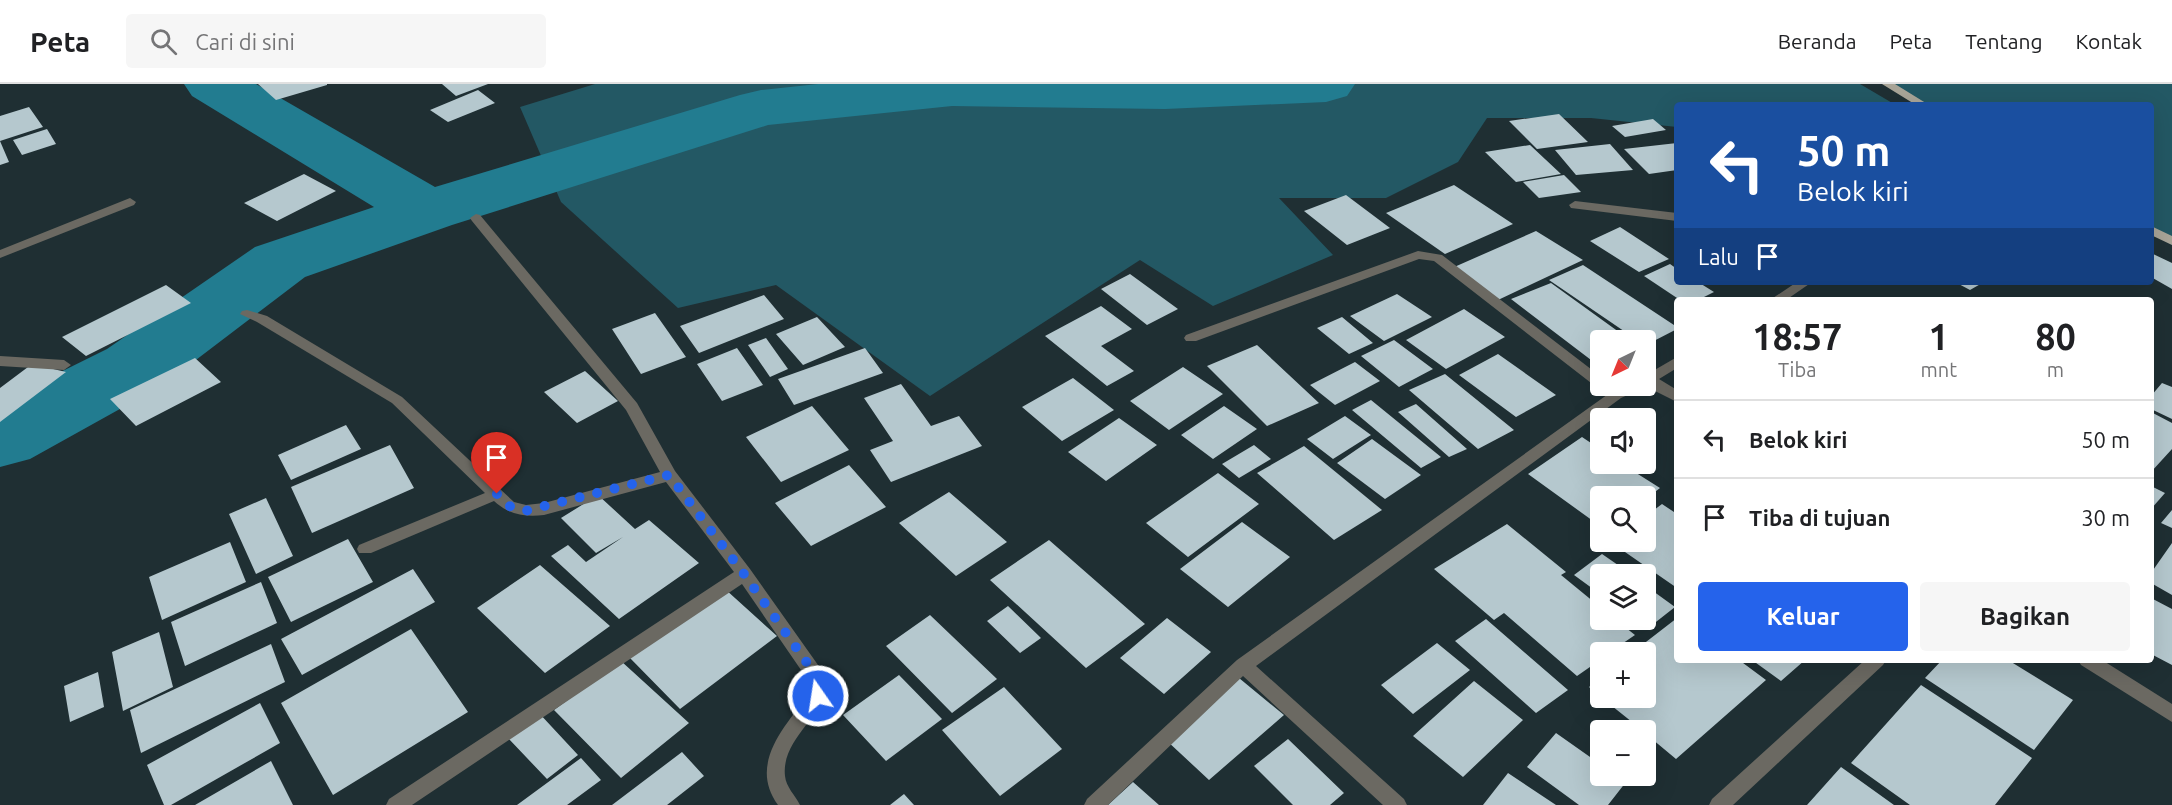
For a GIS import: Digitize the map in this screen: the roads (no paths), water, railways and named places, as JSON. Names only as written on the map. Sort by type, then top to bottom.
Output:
[{"type":"main road","points":[[1887,84],[1919,102]]},
{"type":"main road","points":[[2154,232],[2172,241]]},
{"type":"street","points":[[0,254],[130,202]]},
{"type":"street","points":[[1575,205],[1674,217]]},
{"type":"street","points":[[476,218],[632,407],[669,475],[744,574],[821,686],[818,696],[775,757],[773,779],[782,797],[790,805]]},
{"type":"street","points":[[1191,338],[1418,255],[1428,255],[1438,258],[1590,375]]},
{"type":"street","points":[[1782,297],[1801,285]]},
{"type":"street","points":[[248,314],[262,319],[397,400],[509,506],[525,511],[669,475]]},
{"type":"street","points":[[0,361],[64,365]]},
{"type":"street","points":[[1656,374],[1674,364]]},
{"type":"street","points":[[1656,388],[1674,396]]},
{"type":"street","points":[[1094,805],[1243,665],[1596,396]]},
{"type":"street","points":[[365,549],[497,494]]},
{"type":"street","points":[[396,805],[744,574]]},
{"type":"street","points":[[1719,805],[1874,663]]},
{"type":"street","points":[[2092,663],[2172,714]]},
{"type":"street","points":[[1243,665],[1397,805]]},
{"type":"waterway","points":[[213,84],[428,211]]},
{"type":"waterway","points":[[428,211],[761,108],[952,88],[1165,91],[1326,84]]},
{"type":"waterway","points":[[0,438],[135,367],[280,262],[428,211]]}]
